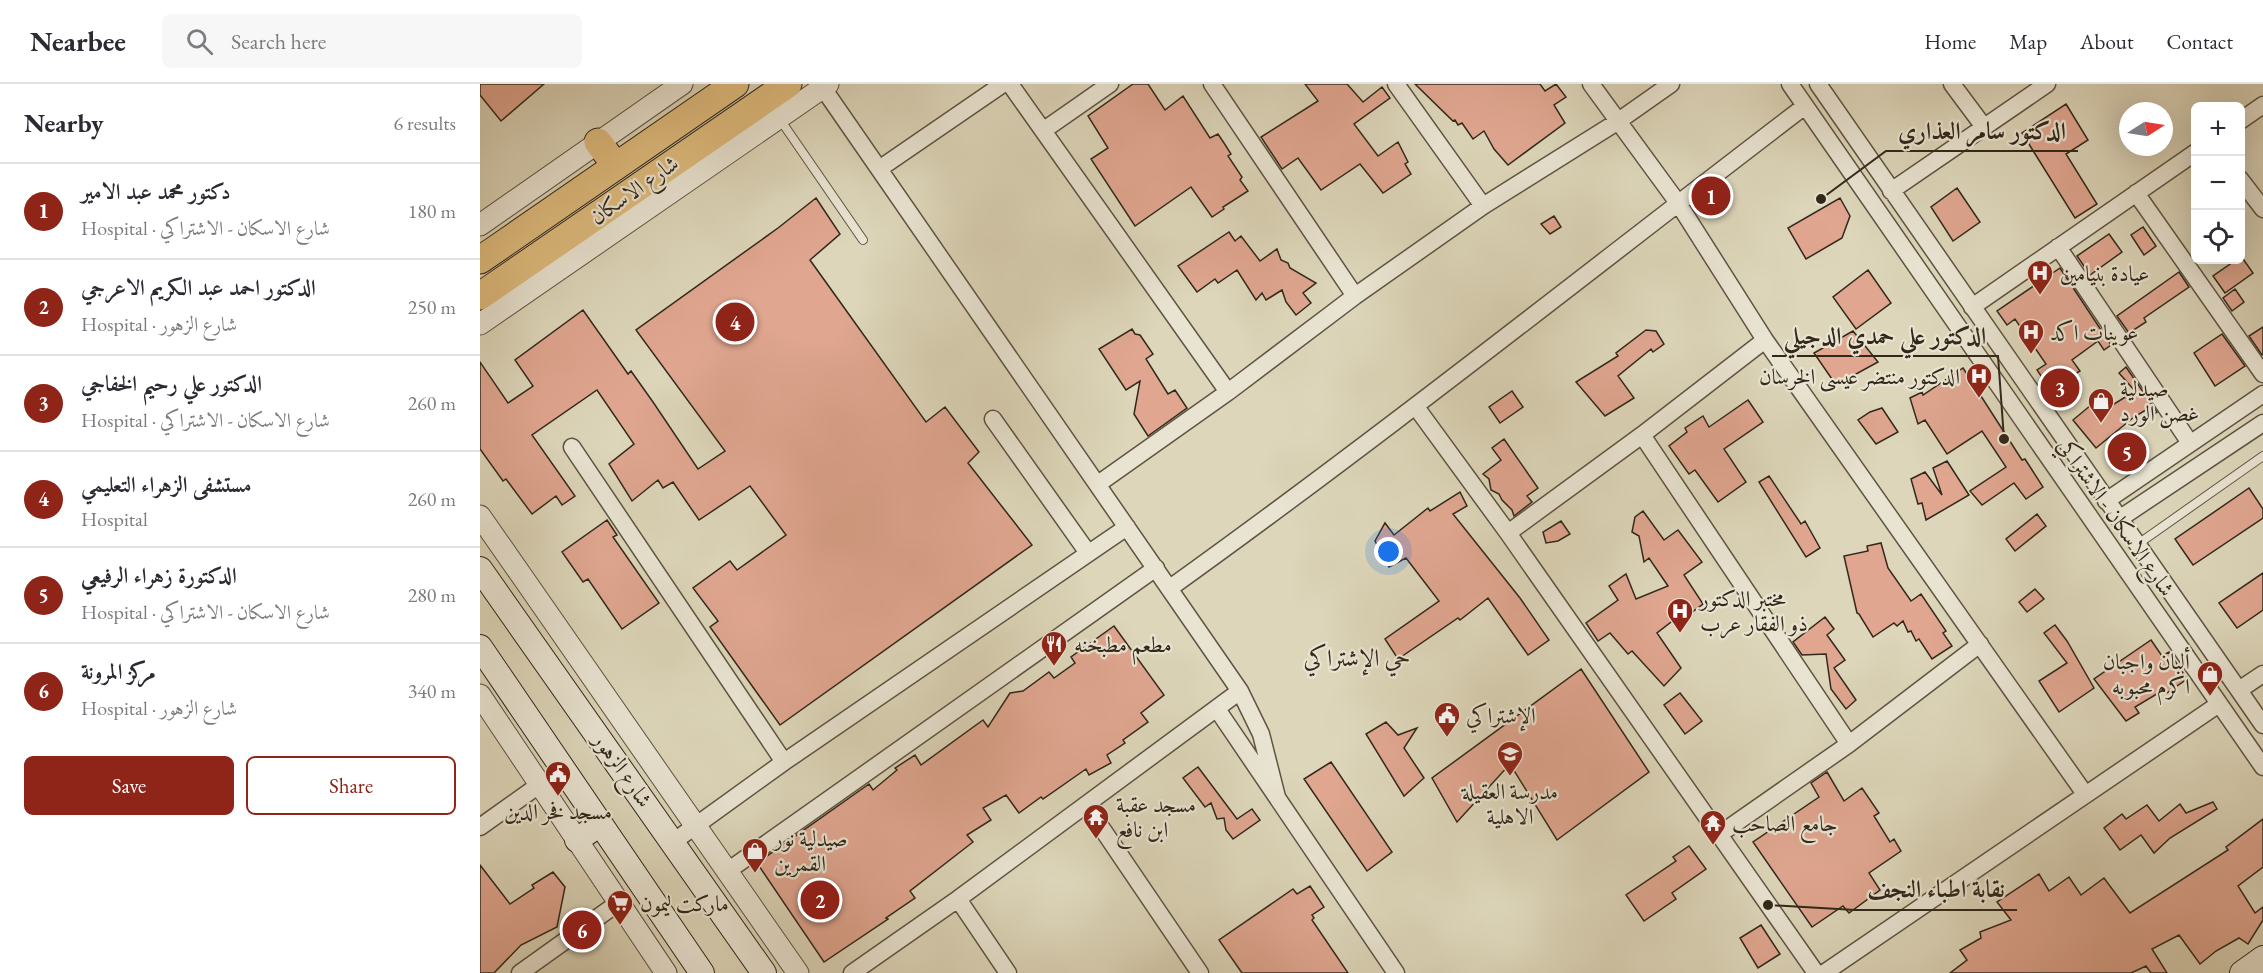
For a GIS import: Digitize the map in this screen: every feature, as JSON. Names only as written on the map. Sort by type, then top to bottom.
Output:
[{"type":"main road","name":"شارع الاسكان","points":[[480,260],[735,84]]},
{"type":"main road","name":"شارع الاسكان","points":[[480,296],[524,280],[788,84]]},
{"type":"main road","points":[[598,142],[616,166]]},
{"type":"main road","name":"شارع الزهور","points":[[480,569],[764,973]]},
{"type":"main road","points":[[480,595],[486,596],[526,633]]},
{"type":"main road","points":[[480,647],[702,973]]},
{"type":"main road","points":[[577,840],[600,824]]},
{"type":"main road","points":[[2242,973],[2263,958]]},
{"type":"street","points":[[879,169],[1003,84]]},
{"type":"street","points":[[1010,84],[1228,392]]},
{"type":"street","points":[[1044,130],[1110,84]]},
{"type":"street","points":[[1212,84],[1355,296]]},
{"type":"street","points":[[1396,84],[1483,206]]},
{"type":"street","points":[[1591,84],[1678,203],[1765,340],[2085,794]]},
{"type":"street","points":[[1098,484],[1228,392],[1355,296],[1483,206],[1617,122],[1671,84]]},
{"type":"street","name":"شارع الاسكان - الاشتراكي","points":[[1790,84],[2263,767]]},
{"type":"street","name":"شارع الاسكان - الاشتراكي","points":[[1818,84],[2263,725]]},
{"type":"street","points":[[1952,84],[1984,127]]},
{"type":"street","points":[[1891,191],[2047,84]]},
{"type":"street","points":[[480,324],[524,280],[825,86],[879,169],[1240,691],[1261,734],[1277,797]]},
{"type":"street","points":[[480,225],[598,142],[670,87]]},
{"type":"street","points":[[2245,118],[2263,105]]},
{"type":"street","points":[[1170,588],[1289,503],[1416,407],[1805,106]]},
{"type":"street","points":[[1829,142],[1839,146],[1846,144],[1849,137],[1847,127]]},
{"type":"street","points":[[1972,307],[2191,155]]},
{"type":"street","points":[[2245,184],[2263,209]]},
{"type":"street","points":[[2136,193],[2263,374]]},
{"type":"street","points":[[2058,247],[2190,443]]},
{"type":"street","points":[[1508,533],[1642,435],[1765,340]]},
{"type":"street","points":[[2106,501],[2263,393]]},
{"type":"street","points":[[1416,407],[1508,533],[1816,973]]},
{"type":"street","points":[[993,419],[1088,554]]},
{"type":"street","points":[[2119,519],[2263,423]]},
{"type":"street","points":[[1642,435],[1849,744]]},
{"type":"street","points":[[572,447],[784,762]]},
{"type":"street","points":[[480,516],[729,870],[798,973]]},
{"type":"street","points":[[673,842],[784,762],[1127,527]]},
{"type":"street","points":[[729,870],[1156,568]]},
{"type":"street","points":[[2151,607],[2172,592]]},
{"type":"street","points":[[1720,834],[1849,744],[1980,644]]},
{"type":"street","points":[[2239,690],[2263,674]]},
{"type":"street","points":[[852,973],[958,899],[1240,691]]},
{"type":"street","points":[[480,695],[666,973]]},
{"type":"street","points":[[1824,973],[2219,704]]},
{"type":"street","points":[[1216,709],[1396,973]]},
{"type":"street","points":[[480,827],[539,785]]},
{"type":"street","points":[[1086,805],[1200,973]]},
{"type":"street","points":[[958,899],[1008,973]]},
{"type":"street","points":[[520,973],[618,903]]},
{"type":"lane","points":[[778,118],[862,240]]},
{"type":"lane","points":[[2138,544],[2263,456]]},
{"type":"building","points":[[480,84],[544,84],[501,121],[480,95]]},
{"type":"building","points":[[1133,84],[1148,84],[1165,110],[1183,96],[1210,138],[1218,134],[1231,154],[1228,156],[1248,191],[1212,217],[1191,187],[1135,226],[1091,159],[1108,148],[1088,116]]},
{"type":"building","points":[[1305,84],[1347,84],[1363,102],[1382,87],[1390,98],[1354,124],[1378,156],[1398,142],[1411,174],[1383,193],[1360,164],[1321,190],[1298,158],[1282,169],[1261,137],[1318,101]]},
{"type":"building","points":[[1415,84],[1540,84],[1545,91],[1556,84],[1566,97],[1554,105],[1565,123],[1508,165],[1494,149],[1484,131],[1473,139],[1462,123],[1458,125],[1455,120],[1453,121]]},
{"type":"building","points":[[2066,104],[2088,140],[2066,154],[2097,204],[2075,218],[2022,133]]},
{"type":"building","points":[[1957,188],[1980,222],[1953,241],[1931,207]]},
{"type":"building","points":[[816,198],[840,234],[810,260],[926,422],[945,407],[979,452],[968,463],[1032,545],[780,725],[710,627],[718,621],[693,588],[730,561],[737,570],[786,535],[750,486],[699,520],[673,482],[663,488],[658,480],[632,501],[609,464],[634,444],[597,390],[532,435],[575,496],[562,505],[556,496],[532,514],[506,479],[503,481],[480,449],[480,362],[508,403],[533,386],[515,360],[583,310],[628,374],[631,371],[698,469],[725,451],[636,330]]},
{"type":"building","points":[[1840,198],[1850,216],[1842,238],[1806,259],[1788,228]]},
{"type":"building","points":[[1554,216],[1561,227],[1550,234],[1541,224]]},
{"type":"building","points":[[2143,227],[2156,246],[2144,255],[2131,235]]},
{"type":"building","points":[[1229,232],[1235,241],[1241,236],[1260,261],[1277,249],[1281,260],[1288,263],[1290,268],[1316,283],[1303,293],[1311,303],[1296,315],[1286,302],[1282,290],[1266,300],[1262,293],[1256,300],[1237,270],[1218,283],[1215,279],[1197,292],[1178,266]]},
{"type":"building","points":[[2109,234],[2122,252],[2090,275],[2077,256]]},
{"type":"building","points":[[2245,262],[2253,273],[2225,293],[2213,276],[2230,264],[2245,264]]},
{"type":"building","points":[[2060,268],[2111,345],[2104,350],[2098,341],[2072,360],[2080,371],[2050,389],[2037,370],[2046,364],[2015,319],[2007,325],[1997,311]]},
{"type":"building","points":[[1868,270],[1891,303],[1856,329],[1833,297]]},
{"type":"building","points":[[2179,272],[2189,287],[2144,318],[2146,322],[2129,333],[2117,316]]},
{"type":"building","points":[[2235,289],[2244,302],[2232,311],[2223,298]]},
{"type":"building","points":[[2263,327],[2263,354],[2262,355],[2249,336]]},
{"type":"building","points":[[1132,329],[1135,334],[1140,335],[1153,354],[1146,359],[1168,394],[1175,390],[1187,408],[1148,436],[1134,414],[1140,381],[1126,390],[1099,349]]},
{"type":"building","points":[[1646,330],[1656,331],[1664,344],[1653,352],[1651,349],[1618,376],[1634,398],[1605,416],[1576,382],[1618,356],[1616,353]]},
{"type":"building","points":[[1853,331],[1878,362],[1836,385],[1814,353]]},
{"type":"building","points":[[2222,334],[2245,366],[2215,386],[2194,353]]},
{"type":"building","points":[[2126,367],[2157,412],[2154,414],[2149,408],[2134,417],[2096,448],[2073,420],[2103,395],[2111,406],[2135,391],[2119,373]]},
{"type":"building","points":[[1963,368],[2022,460],[2025,459],[2043,487],[2026,499],[2014,483],[1982,505],[1970,491],[2006,467],[1982,431],[1947,454],[1925,420],[1918,424],[1910,398],[1922,392],[1923,395]]},
{"type":"building","points":[[1512,391],[1523,407],[1500,423],[1489,407]]},
{"type":"building","points":[[1748,400],[1763,422],[1724,449],[1746,482],[1718,502],[1695,470],[1689,474],[1669,446],[1687,432],[1685,428],[1703,416],[1709,427]]},
{"type":"building","points":[[1882,408],[1898,432],[1876,444],[1858,420]]},
{"type":"building","points":[[1504,439],[1538,488],[1527,496],[1532,502],[1514,516],[1499,494],[1491,490],[1489,479],[1483,474],[1501,460],[1492,448]]},
{"type":"building","points":[[1947,461],[1969,495],[1926,520],[1922,503],[1918,504],[1911,479],[1925,472],[1942,495],[1933,468]]},
{"type":"building","points":[[1769,476],[1801,524],[1805,521],[1820,548],[1806,557],[1759,482]]},
{"type":"building","points":[[2249,488],[2263,509],[2263,518],[2193,565],[2175,539]]},
{"type":"building","points":[[1460,492],[1467,506],[1453,514],[1520,598],[1549,640],[1528,655],[1488,598],[1460,620],[1458,618],[1398,659],[1385,639],[1439,601],[1406,558],[1389,567],[1375,541],[1385,523],[1394,535],[1428,508],[1430,511]]},
{"type":"building","points":[[1643,511],[1664,540],[1678,530],[1702,562],[1684,575],[1703,604],[1691,613],[1688,609],[1657,633],[1681,668],[1664,686],[1632,651],[1628,654],[1610,633],[1598,641],[1586,623],[1618,600],[1609,586],[1626,574],[1636,599],[1668,586],[1649,558],[1644,562],[1639,536],[1632,532],[1635,517]]},
{"type":"building","points":[[2037,514],[2046,526],[2015,551],[2006,539]]},
{"type":"building","points":[[607,520],[617,535],[613,537],[659,603],[622,629],[588,579],[583,582],[562,552]]},
{"type":"building","points":[[1561,521],[1570,534],[1558,541],[1546,543],[1543,532]]},
{"type":"building","points":[[1881,543],[1888,568],[1911,601],[1921,594],[1946,631],[1943,633],[1952,646],[1932,659],[1919,639],[1916,641],[1911,631],[1908,632],[1903,621],[1897,626],[1894,623],[1873,637],[1857,613],[1844,556],[1868,551],[1867,546]]},
{"type":"building","points":[[2263,573],[2263,610],[2237,628],[2219,603]]},
{"type":"building","points":[[2035,589],[2044,599],[2027,612],[2019,602]]},
{"type":"building","points":[[1825,617],[1834,629],[1827,635],[1845,660],[1834,668],[1856,700],[1846,709],[1831,689],[1826,654],[1802,655],[1793,642]]},
{"type":"building","points":[[2055,625],[2094,688],[2059,712],[2039,681],[2067,663],[2044,633]]},
{"type":"building","points":[[1114,626],[1164,695],[1141,713],[1148,722],[1123,740],[1125,743],[1107,755],[1111,763],[1089,775],[1086,769],[1019,813],[1006,795],[983,808],[991,820],[967,835],[973,842],[910,891],[915,898],[824,962],[757,863],[869,784],[873,790],[897,770],[895,768],[915,755],[921,765],[983,720],[988,727],[1010,693],[1023,691],[1049,672],[1054,678],[1075,663],[1071,657]]},
{"type":"building","points":[[2151,640],[2162,656],[2169,652],[2187,679],[2167,693],[2165,689],[2135,707],[2139,713],[2126,721],[2094,679]]},
{"type":"building","points":[[1581,669],[1649,772],[1557,840],[1510,764],[1457,822],[1432,778]]},
{"type":"building","points":[[1680,693],[1702,721],[1685,734],[1664,705]]},
{"type":"building","points":[[1386,722],[1398,735],[1417,728],[1404,748],[1424,778],[1404,796],[1366,734]]},
{"type":"building","points":[[1331,762],[1392,852],[1367,871],[1304,779]]},
{"type":"building","points":[[1198,767],[1237,819],[1252,809],[1260,820],[1233,839],[1226,830],[1224,818],[1217,819],[1211,803],[1205,807],[1183,778]]},
{"type":"building","points":[[1827,772],[1844,801],[1862,788],[1879,813],[1874,816],[1890,842],[1894,839],[1901,851],[1869,873],[1880,890],[1849,913],[1843,906],[1812,927],[1753,842],[1819,797],[1811,783]]},
{"type":"building","points":[[2213,802],[2217,809],[2170,838],[2154,853],[2141,835],[2120,850],[2104,828],[2122,814],[2126,819],[2147,805],[2159,821],[2180,804],[2186,813]]},
{"type":"building","points":[[2263,819],[2263,867],[2238,886],[2255,913],[2263,907],[2263,920],[2248,944],[2239,938],[2216,951],[2200,964],[2179,935],[2152,949],[2167,973],[2151,973],[2146,966],[2131,973],[1950,973],[1967,960],[1960,950],[1981,938],[1980,932],[2011,920],[1997,902],[2039,874],[2049,891],[2069,877],[2081,895],[2104,878],[2130,913],[2228,850],[2226,847]]},
{"type":"building","points":[[1689,846],[1706,869],[1672,893],[1676,899],[1644,921],[1626,895],[1676,861],[1673,857]]},
{"type":"building","points":[[480,865],[510,904],[534,888],[532,885],[553,872],[565,887],[557,927],[521,945],[494,973],[480,973]]},
{"type":"building","points":[[1310,886],[1324,907],[1312,915],[1314,918],[1312,920],[1348,973],[1242,973],[1219,940],[1293,889],[1297,894]]},
{"type":"building","points":[[1761,925],[1780,954],[1758,968],[1740,938]]},
{"type":"place","name":"دكتور محمد عبد الامير","points":[[1711,196]]},
{"type":"place","name":"الدكتور سامر العذاري","points":[[1821,199]]},
{"type":"place","name":"عيادة بنيامين","points":[[2040,296]]},
{"type":"place","name":"مستشفى الزهراء التعليمي","points":[[735,322]]},
{"type":"place","name":"عوينات اكد","points":[[2031,355]]},
{"type":"place","name":"الدكتور علي رحيم الخفاجي","points":[[2060,388]]},
{"type":"place","name":"الدكتور منتضر عيسى الخرسان","points":[[1979,399]]},
{"type":"place","name":"صيدلية غصن الورد","points":[[2101,424]]},
{"type":"place","name":"الدكتور علي حمدي الدجيلي","points":[[2004,439]]},
{"type":"place","name":"الدكتورة زهراء الرفيعي","points":[[2127,452]]},
{"type":"place","name":"مختبر الدكتور ذو الفقار عرب","points":[[1680,634]]},
{"type":"place","name":"مطعم مطبخنه","points":[[1054,667]]},
{"type":"place","name":"ألبان واجبان اكرم محبوبه","points":[[2210,697]]},
{"type":"place","name":"الإشتراكي","points":[[1447,738]]},
{"type":"place","name":"مدرسة العقيلة الاهلية","points":[[1510,777]]},
{"type":"place","name":"مسجد فخر الدين","points":[[558,797]]},
{"type":"place","name":"مسجد عقبة ابن نافع","points":[[1096,840]]},
{"type":"place","name":"جامع الصاحب","points":[[1713,846]]},
{"type":"place","name":"صيدلية نور القمرين","points":[[755,874]]},
{"type":"place","name":"الدكتور احمد عبد الكريم الاعرجي","points":[[820,900]]},
{"type":"place","name":"نقابة اطباء النجف","points":[[1768,905]]},
{"type":"place","name":"ماركت ليمون","points":[[620,926]]},
{"type":"place","name":"مركز المرونة","points":[[582,930]]},
{"type":"district","name":"حي الإشتراكي","points":[[1357,657]]}]
